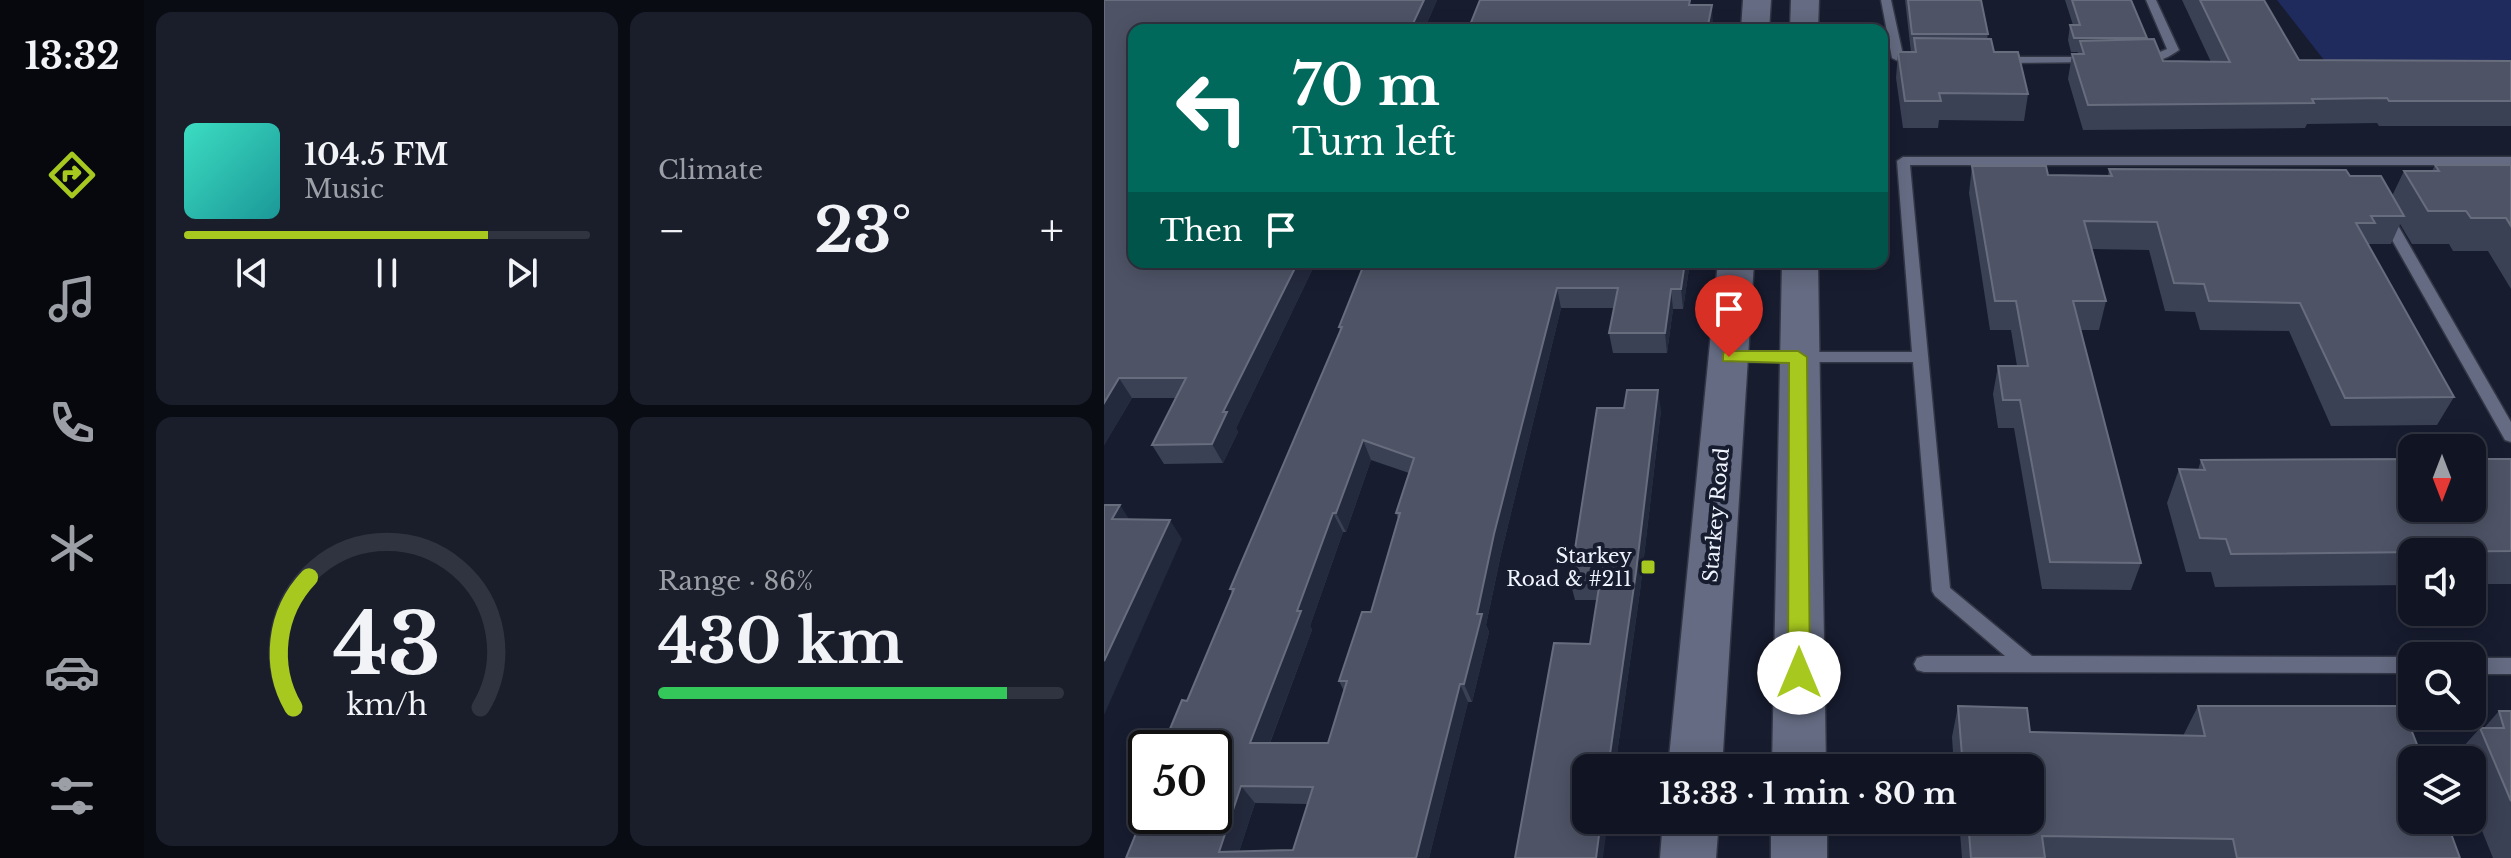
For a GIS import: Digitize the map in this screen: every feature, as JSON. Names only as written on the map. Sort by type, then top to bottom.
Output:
[{"type":"main road","points":[[1755,24],[1757,0]]},
{"type":"main road","points":[[1804,24],[1805,0]]},
{"type":"main road","name":"Starkey Road","points":[[1696,754],[1736,268]]},
{"type":"main road","points":[[1799,754],[1800,268]]},
{"type":"main road","points":[[1688,858],[1690,834]]},
{"type":"main road","points":[[1799,834],[1799,858]]},
{"type":"lane","points":[[1886,0],[1898,58],[1926,60]]},
{"type":"lane","points":[[2125,60],[2155,58],[2173,50],[2151,0]]},
{"type":"lane","points":[[1987,60],[2109,60]]},
{"type":"lane","points":[[2029,665],[1941,591],[1903,161],[2359,169],[2511,161]]},
{"type":"lane","points":[[2378,203],[2511,436]]},
{"type":"lane","points":[[1729,357],[1921,357]]},
{"type":"lane","points":[[1924,664],[2398,665]]},
{"type":"lane","points":[[2486,666],[2511,666]]},
{"type":"shaded area","points":[[2277,0],[2511,0],[2511,73],[2335,74]]},
{"type":"building","points":[[1104,0],[1424,0],[1413,24],[1128,24],[1128,268],[1295,268],[1223,412],[1227,412],[1212,444],[1152,445],[1186,378],[1119,378],[1104,403]]},
{"type":"building","points":[[1480,0],[1690,0],[1689,5],[1712,5],[1708,24],[1470,24]]},
{"type":"building","points":[[1908,0],[1981,0],[1988,34],[1912,34]]},
{"type":"building","points":[[2072,0],[2131,0],[2147,38],[2074,38],[2070,25],[2080,25]]},
{"type":"building","points":[[2200,0],[2264,0],[2299,60],[2511,61],[2511,101],[2389,101],[2387,98],[2312,99],[2314,103],[2088,105],[2072,54],[2084,54],[2080,41],[2154,39],[2163,61],[2230,62]]},
{"type":"building","points":[[1914,38],[1991,39],[1994,52],[2018,52],[2028,94],[1939,93],[1941,101],[1905,101],[1898,52],[1916,52]]},
{"type":"building","points":[[2435,165],[2511,165],[2511,226],[2506,218],[2471,218],[2466,211],[2428,211],[2404,171],[2439,171]]},
{"type":"building","points":[[1972,166],[2046,166],[2048,175],[2112,176],[2109,169],[2346,170],[2350,176],[2381,176],[2404,216],[2371,216],[2375,223],[2356,223],[2454,397],[2345,398],[2300,303],[2209,301],[2204,284],[2174,283],[2157,222],[2084,221],[2106,301],[2073,301],[2141,563],[2050,562],[2020,400],[2003,400],[1998,366],[2028,366],[2016,301],[1995,301]]},
{"type":"building","points":[[1363,268],[1684,268],[1681,289],[1671,289],[1665,333],[1609,333],[1618,288],[1557,288],[1494,534],[1477,614],[1482,614],[1464,684],[1460,684],[1416,858],[1126,858],[1136,834],[1225,834],[1219,852],[1293,850],[1313,787],[1241,786],[1232,813],[1232,730],[1170,730],[1182,700],[1187,701],[1234,589],[1230,589],[1342,327],[1339,327]],"holes":[[[1363,440],[1414,458],[1396,513],[1400,513],[1371,612],[1362,612],[1339,681],[1347,681],[1328,743],[1250,743],[1301,611],[1297,611],[1333,513],[1336,513]]]},
{"type":"building","points":[[1627,390],[1658,390],[1610,754],[1572,754],[1572,834],[1599,834],[1596,858],[1515,858],[1554,643],[1590,644],[1600,581],[1570,581],[1597,408],[1624,408]]},
{"type":"building","points":[[2398,459],[2398,522],[2486,522],[2486,459],[2511,459],[2511,551],[2486,551],[2486,538],[2398,538],[2398,552],[2231,554],[2226,539],[2200,538],[2179,469],[2205,470],[2201,460]]},
{"type":"building","points":[[1104,505],[1120,505],[1112,519],[1170,520],[1104,661]]},
{"type":"building","points":[[1958,706],[2027,708],[2030,732],[2205,736],[2198,706],[2398,706],[2398,730],[2411,730],[2418,746],[2398,746],[2398,834],[2451,834],[2460,858],[2237,858],[2233,839],[2042,836],[2045,858],[1971,858],[1969,834],[2044,834],[2044,754],[1962,754]]},
{"type":"building","points":[[2499,711],[2511,711],[2511,801],[2481,730],[2504,728]]},
{"type":"place","name":"Starkey Road & #211","points":[[1648,567]]},
{"type":"route","points":[[1729,357],[1798,357],[1799,673]]}]
